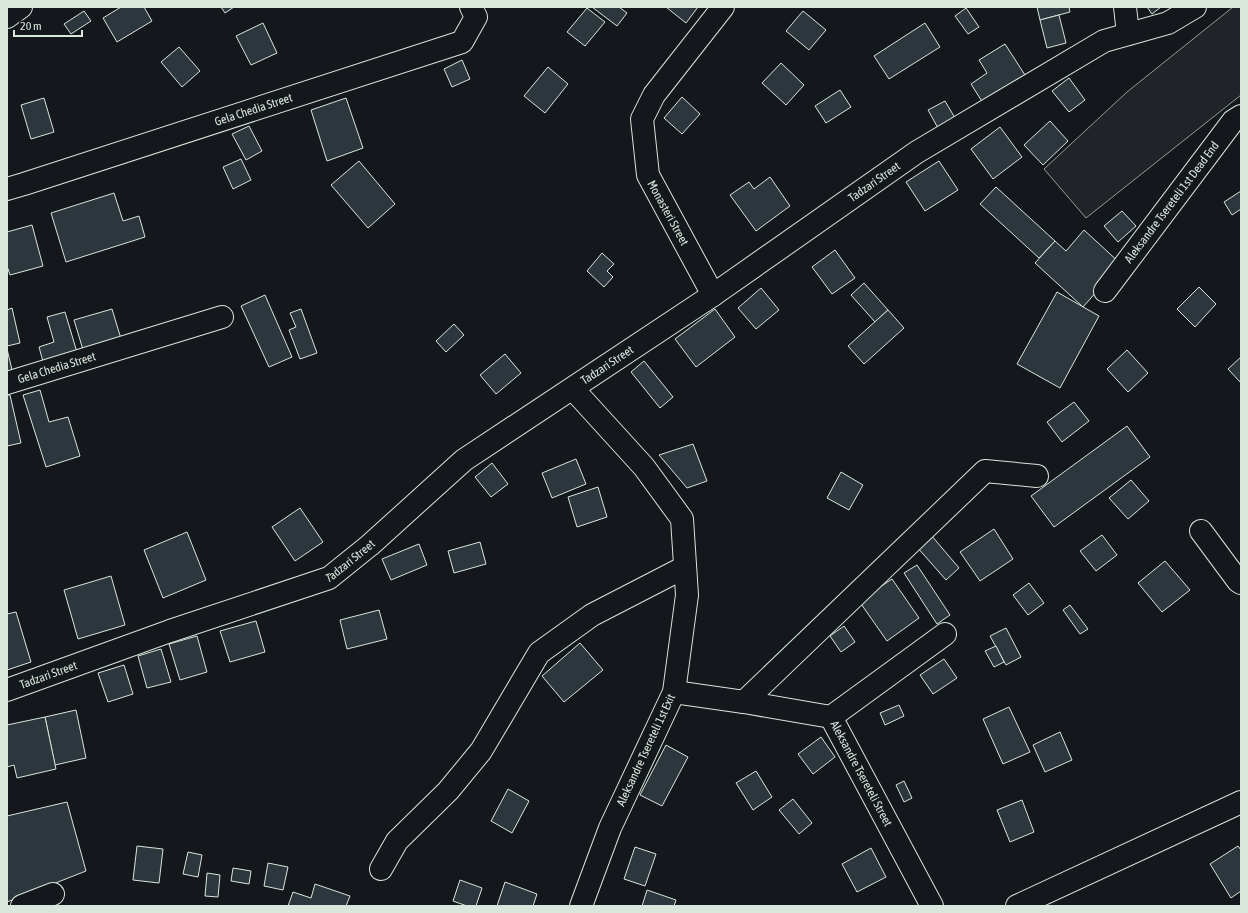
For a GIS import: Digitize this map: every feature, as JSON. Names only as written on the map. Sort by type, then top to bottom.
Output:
[{"type":"street","points":[[7,17],[21,7]]},
{"type":"street","name":"Gela Chedia Street","points":[[7,189],[462,42],[476,17],[471,7]]},
{"type":"street","name":"Monasteri Street","points":[[713,295],[648,175],[642,119],[654,95],[723,7]]},
{"type":"street","points":[[1125,7],[1128,34]]},
{"type":"street","name":"Tadzari Street","points":[[7,690],[170,631],[329,578],[370,545],[464,460],[713,295],[916,152],[1104,41],[1168,22],[1195,7]]},
{"type":"street","name":"Aleksandre Tsereteli 1st Dead End","points":[[1105,291],[1233,121],[1241,116]]},
{"type":"street","name":"Gela Chedia Street","points":[[7,383],[222,317]]},
{"type":"street","name":"Aleksandre Tsereteli 1st Exit","points":[[573,389],[644,467],[682,519],[687,594],[674,692],[610,828],[581,906]]},
{"type":"street","points":[[744,702],[985,471],[1037,476]]},
{"type":"street","points":[[1201,531],[1241,583]]},
{"type":"street","points":[[380,869],[397,841],[448,792],[481,751],[539,653],[592,615],[685,567]]},
{"type":"street","points":[[830,717],[945,634]]},
{"type":"street","name":"Aleksandre Tsereteli Street","points":[[674,692],[744,702],[830,717],[932,906]]},
{"type":"street","points":[[1017,906],[1241,802]]},
{"type":"street","points":[[22,906],[52,894]]},
{"type":"shaded area","points":[[1233,7],[1241,7],[1241,95],[1086,218],[1044,169],[1127,92]]},
{"type":"building","points":[[121,7],[144,7],[152,21],[117,42],[103,18]]},
{"type":"building","points":[[221,7],[234,7],[225,13]]},
{"type":"building","points":[[592,7],[619,7],[627,13],[617,26]]},
{"type":"building","points":[[666,7],[698,7],[686,23]]},
{"type":"building","points":[[1037,7],[1069,7],[1070,12],[1040,20]]},
{"type":"building","points":[[1147,7],[1161,7],[1152,14]]},
{"type":"building","points":[[587,8],[605,22],[585,46],[567,32]]},
{"type":"building","points":[[966,8],[979,27],[968,34],[955,16]]},
{"type":"building","points":[[84,11],[91,21],[71,34],[64,24]]},
{"type":"building","points":[[803,11],[826,30],[809,50],[786,31]]},
{"type":"building","points":[[1059,15],[1066,43],[1047,48],[1040,20]]},
{"type":"building","points":[[263,23],[277,53],[251,65],[236,36]]},
{"type":"building","points":[[925,23],[940,47],[889,79],[874,56]]},
{"type":"building","points":[[1005,44],[1025,75],[983,103],[971,84],[987,73],[979,60]]},
{"type":"building","points":[[179,47],[200,71],[182,87],[161,62]]},
{"type":"building","points":[[462,60],[470,79],[452,87],[444,69]]},
{"type":"building","points":[[781,63],[804,85],[786,105],[762,83]]},
{"type":"building","points":[[548,67],[568,84],[545,113],[524,96]]},
{"type":"building","points":[[1069,78],[1085,100],[1069,112],[1052,91]]},
{"type":"building","points":[[840,90],[851,107],[826,123],[815,106]]},
{"type":"building","points":[[682,97],[700,114],[682,134],[664,118]]},
{"type":"building","points":[[44,98],[54,132],[31,139],[21,105]]},
{"type":"building","points":[[346,98],[363,148],[327,161],[311,110]]},
{"type":"building","points":[[945,101],[955,118],[938,128],[928,110]]},
{"type":"building","points":[[1050,121],[1068,141],[1043,165],[1024,145]]},
{"type":"building","points":[[249,126],[262,151],[246,160],[232,134]]},
{"type":"building","points":[[1000,127],[1022,157],[993,179],[971,149]]},
{"type":"building","points":[[241,159],[251,180],[233,189],[223,167]]},
{"type":"building","points":[[359,161],[395,204],[368,228],[331,185]]},
{"type":"building","points":[[939,161],[958,190],[925,211],[906,182]]},
{"type":"building","points":[[770,177],[790,206],[756,231],[730,195],[749,182],[754,189]]},
{"type":"building","points":[[996,187],[1055,241],[1039,258],[980,204]]},
{"type":"building","points":[[1241,191],[1241,209],[1232,215],[1224,202]]},
{"type":"building","points":[[114,193],[123,221],[139,216],[145,237],[66,262],[51,213]]},
{"type":"building","points":[[1122,211],[1136,226],[1118,242],[1104,226]]},
{"type":"building","points":[[32,225],[43,266],[10,275],[7,266],[7,232]]},
{"type":"building","points":[[1084,230],[1121,264],[1083,307],[1035,263],[1055,241],[1066,251]]},
{"type":"building","points":[[835,250],[855,278],[832,294],[812,267]]},
{"type":"building","points":[[602,253],[614,264],[607,271],[613,277],[604,287],[587,271]]},
{"type":"building","points":[[864,283],[888,310],[875,322],[851,295]]},
{"type":"building","points":[[1199,287],[1216,304],[1195,327],[1177,309]]},
{"type":"building","points":[[761,288],[779,310],[756,329],[738,308]]},
{"type":"building","points":[[1057,292],[1099,316],[1060,388],[1017,364]]},
{"type":"building","points":[[265,295],[292,357],[269,367],[241,306]]},
{"type":"building","points":[[12,308],[20,343],[7,346],[7,310]]},
{"type":"building","points":[[112,309],[122,342],[84,353],[74,320]]},
{"type":"building","points":[[301,309],[317,353],[300,359],[289,330],[296,327],[290,313]]},
{"type":"building","points":[[715,309],[735,337],[696,367],[675,339]]},
{"type":"building","points":[[888,310],[904,328],[864,364],[848,346]]},
{"type":"building","points":[[65,312],[79,359],[45,369],[39,347],[54,342],[47,317]]},
{"type":"building","points":[[454,324],[464,335],[446,352],[436,341]]},
{"type":"building","points":[[7,349],[13,374],[7,376]]},
{"type":"building","points":[[1127,350],[1148,373],[1128,392],[1107,369]]},
{"type":"building","points":[[505,354],[521,373],[496,394],[480,375]]},
{"type":"building","points":[[1241,357],[1241,383],[1228,369]]},
{"type":"building","points":[[644,361],[673,397],[660,408],[631,372]]},
{"type":"building","points":[[40,390],[49,422],[68,417],[80,456],[46,467],[23,395]]},
{"type":"building","points":[[7,395],[10,395],[21,443],[7,446]]},
{"type":"building","points":[[1074,402],[1089,421],[1062,442],[1047,422]]},
{"type":"building","points":[[1127,426],[1150,457],[1054,527],[1031,496]]},
{"type":"building","points":[[693,444],[707,481],[687,488],[659,455]]},
{"type":"building","points":[[576,459],[586,484],[552,498],[542,473]]},
{"type":"building","points":[[492,463],[508,484],[491,497],[475,477]]},
{"type":"building","points":[[841,472],[863,485],[849,510],[827,498]]},
{"type":"building","points":[[1131,480],[1149,501],[1128,519],[1109,498]]},
{"type":"building","points":[[598,487],[607,517],[577,527],[568,497]]},
{"type":"building","points":[[300,508],[323,542],[295,561],[272,527]]},
{"type":"building","points":[[994,529],[1013,559],[980,581],[960,552]]},
{"type":"building","points":[[187,532],[206,580],[163,598],[144,550]]},
{"type":"building","points":[[931,535],[959,568],[946,580],[917,547]]},
{"type":"building","points":[[1102,535],[1117,555],[1096,571],[1080,551]]},
{"type":"building","points":[[480,542],[486,564],[454,573],[448,551]]},
{"type":"building","points":[[419,544],[427,565],[391,580],[382,559]]},
{"type":"building","points":[[1165,561],[1190,590],[1162,612],[1138,583]]},
{"type":"building","points":[[917,565],[950,615],[937,624],[904,573]]},
{"type":"building","points":[[111,576],[125,625],[78,639],[64,590]]},
{"type":"building","points":[[892,579],[919,618],[887,641],[859,601]]},
{"type":"building","points":[[1029,583],[1044,603],[1028,615],[1013,595]]},
{"type":"building","points":[[1070,605],[1088,629],[1080,634],[1063,610]]},
{"type":"building","points":[[379,610],[387,639],[347,649],[340,620]]},
{"type":"building","points":[[16,612],[31,662],[7,670],[7,614]]},
{"type":"building","points":[[256,621],[265,652],[230,662],[220,631]]},
{"type":"building","points":[[844,626],[855,642],[841,652],[830,636]]},
{"type":"building","points":[[1006,628],[1021,657],[1006,665],[990,636]]},
{"type":"building","points":[[197,636],[207,672],[180,680],[169,644]]},
{"type":"building","points":[[580,643],[603,670],[564,702],[542,676]]},
{"type":"building","points":[[996,646],[1004,662],[994,667],[985,651]]},
{"type":"building","points":[[161,649],[171,682],[147,688],[138,656]]},
{"type":"building","points":[[944,659],[957,678],[933,694],[920,675]]},
{"type":"building","points":[[124,665],[133,694],[108,702],[98,673]]},
{"type":"building","points":[[899,705],[904,716],[885,725],[880,713]]},
{"type":"building","points":[[1009,707],[1030,752],[1003,764],[983,719]]},
{"type":"building","points":[[76,710],[86,758],[55,765],[45,717]]},
{"type":"building","points":[[45,717],[56,769],[17,778],[14,765],[7,767],[7,725]]},
{"type":"building","points":[[1060,732],[1072,760],[1045,772],[1033,745]]},
{"type":"building","points":[[821,737],[835,757],[813,774],[798,754]]},
{"type":"building","points":[[666,745],[688,757],[662,806],[640,795]]},
{"type":"building","points":[[756,771],[772,797],[753,810],[736,783]]},
{"type":"building","points":[[904,781],[912,798],[904,802],[896,785]]},
{"type":"building","points":[[508,789],[529,801],[512,833],[491,821]]},
{"type":"building","points":[[793,799],[812,823],[799,834],[779,810]]},
{"type":"building","points":[[1022,800],[1034,832],[1010,842],[997,810]]},
{"type":"building","points":[[67,802],[86,871],[7,902],[7,816]]},
{"type":"building","points":[[137,846],[163,849],[159,883],[133,880]]},
{"type":"building","points":[[1238,846],[1241,850],[1241,891],[1231,898],[1210,864]]},
{"type":"building","points":[[635,847],[656,854],[645,886],[624,879]]},
{"type":"building","points":[[871,848],[886,877],[857,892],[842,864]]},
{"type":"building","points":[[188,852],[202,855],[198,877],[183,874]]},
{"type":"building","points":[[268,863],[288,867],[283,890],[264,886]]},
{"type":"building","points":[[233,868],[251,871],[249,884],[231,881]]},
{"type":"building","points":[[207,873],[220,875],[218,897],[205,896]]},
{"type":"building","points":[[460,880],[482,888],[476,906],[467,906],[453,901]]},
{"type":"building","points":[[505,882],[537,894],[533,906],[497,906]]},
{"type":"building","points":[[315,884],[350,896],[346,906],[288,906],[293,892],[311,898]]},
{"type":"building","points":[[647,890],[676,900],[674,906],[642,906]]}]
